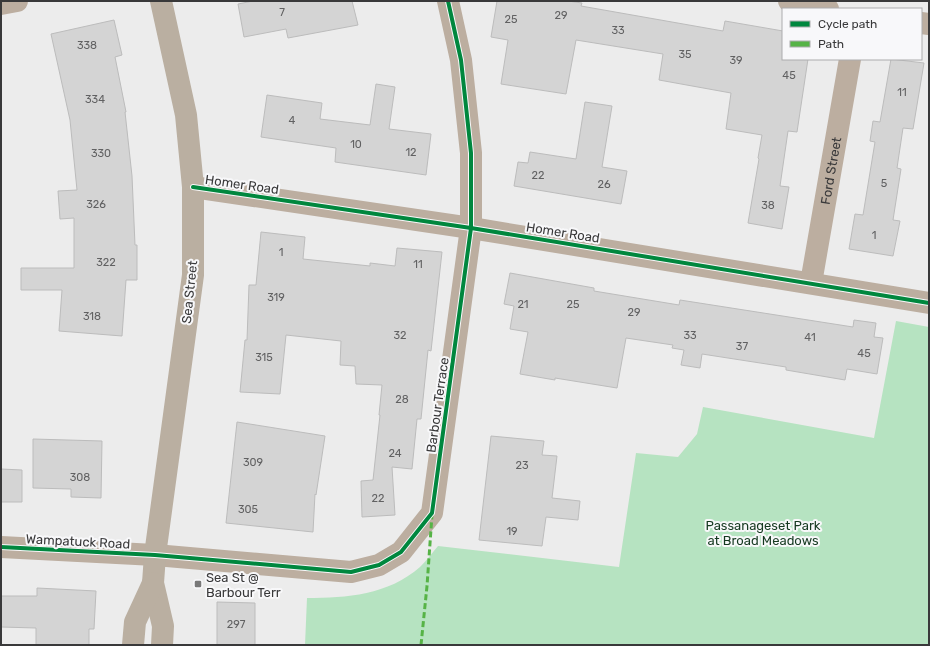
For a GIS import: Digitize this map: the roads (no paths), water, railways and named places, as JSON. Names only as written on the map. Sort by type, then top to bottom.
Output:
[{"type":"main road","name":"Sea Street","points":[[161,1],[186,115],[192,187],[193,275],[155,555],[153,584],[163,626],[162,645]]},
{"type":"main road","name":"Sea Street","points":[[133,645],[135,622],[153,584]]},
{"type":"street","points":[[1,4],[17,1]]},
{"type":"street","name":"Barbour Terrace","points":[[155,555],[351,572],[379,565],[401,552],[432,513],[471,228],[472,153],[461,60],[448,1]]},
{"type":"street","points":[[790,1],[823,8]]},
{"type":"street","name":"Ford Street","points":[[811,282],[850,60]]},
{"type":"street","name":"Homer Road","points":[[192,187],[471,228],[811,282],[929,303]]},
{"type":"street","name":"Wampatuck Road","points":[[1,547],[155,555]]},
{"type":"place","name":"Sea St @ Barbour Terr","points":[[198,584]]},
{"type":"park label","name":"Passanageset Park at Broad Meadows","points":[[763,532]]}]
